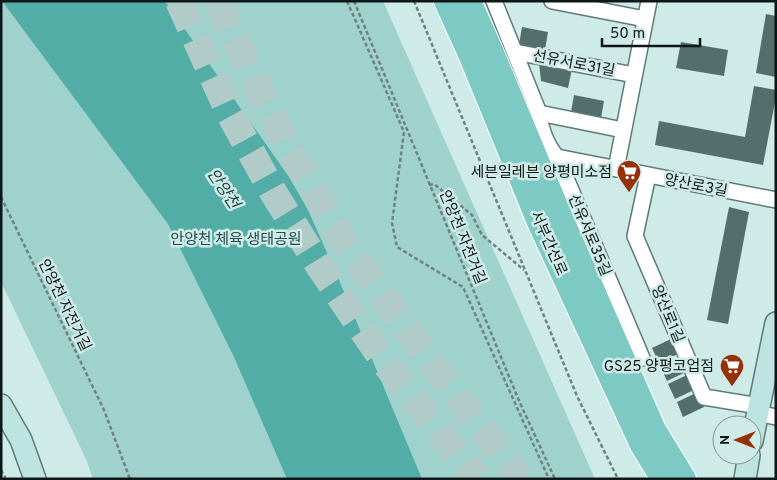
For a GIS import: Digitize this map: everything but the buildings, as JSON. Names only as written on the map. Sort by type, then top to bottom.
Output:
[{"type":"main road","name":"서부간선로","points":[[446,1],[470,54],[539,222],[642,445],[663,479]]},
{"type":"main road","name":"서부간선로","points":[[469,1],[654,430],[684,479]]},
{"type":"street","name":"선유서로35길","points":[[494,1],[539,113],[551,151],[556,158],[642,358]]},
{"type":"street","points":[[552,1],[645,19]]},
{"type":"street","name":"선유서로31길","points":[[616,169],[648,1]]},
{"type":"street","name":"선유서로31길","points":[[515,52],[634,75]]},
{"type":"street","points":[[539,113],[623,130]]},
{"type":"street","name":"양산로3길","points":[[556,158],[776,200]]},
{"type":"street","name":"양산로1길","points":[[648,176],[636,236],[704,397],[764,412]]},
{"type":"street","points":[[764,412],[776,323]]},
{"type":"street","points":[[1,405],[21,440],[35,479]]},
{"type":"street","points":[[745,479],[748,465]]},
{"type":"path","points":[[347,1],[404,132],[392,223],[397,247],[463,287],[549,479]]},
{"type":"path","name":"안양천 자전거길","points":[[354,1],[520,403],[555,479]]},
{"type":"path","points":[[414,1],[577,396],[618,479]]},
{"type":"path","points":[[430,185],[434,184],[472,215],[482,235],[525,271]]},
{"type":"path","name":"안양천 자전거길","points":[[1,197],[104,410],[130,479]]},
{"type":"path","points":[[1,470],[6,479]]},
{"type":"green space","name":"안양천 체육 생태공원","points":[[1,1],[383,1],[595,479],[93,479],[86,459],[1,282]]},
{"type":"water","name":"안양천","points":[[2,1],[165,1],[289,177],[308,210],[422,479],[287,479],[234,357],[168,224]]},
{"type":"tunnel","points":[[179,1],[229,112],[273,192],[320,267],[385,363],[477,479]]},
{"type":"tunnel","points":[[218,1],[285,142],[346,245],[413,338],[521,479]]},
{"type":"place","name":"세븐일레븐 양평미소점","points":[[629,193]]},
{"type":"place","name":"GS25 양평코업점","points":[[732,387]]}]
